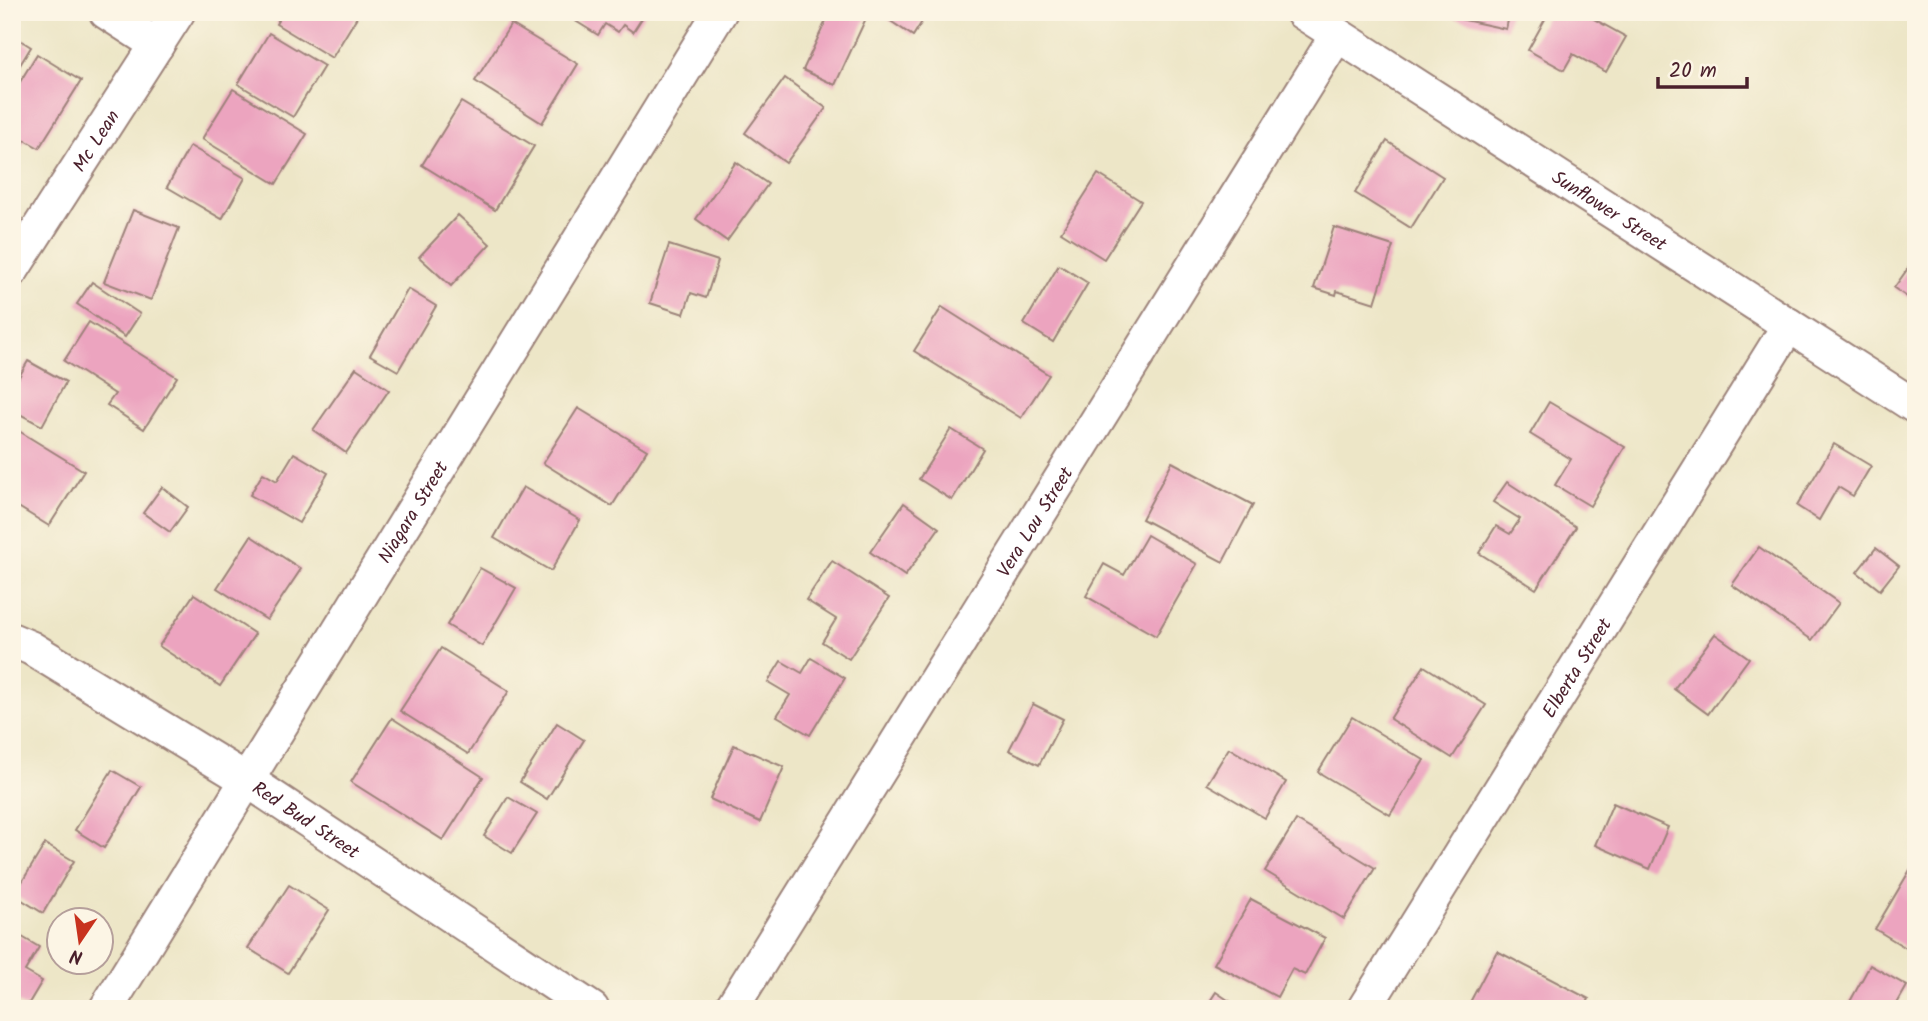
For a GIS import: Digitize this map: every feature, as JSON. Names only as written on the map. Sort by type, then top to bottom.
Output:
[{"type":"street","points":[[106,12],[156,45]]},
{"type":"street","name":"Mc Lean","points":[[12,270],[178,12]]},
{"type":"street","name":"Niagara Street","points":[[106,1009],[720,12]]},
{"type":"street","name":"Sunflower Street","points":[[1302,12],[1916,407]]},
{"type":"street","name":"Vera Lou Street","points":[[731,1009],[1337,35]]},
{"type":"street","name":"Elberta Street","points":[[1364,1009],[1789,325]]},
{"type":"street","name":"Red Bud Street","points":[[12,640],[31,648],[247,780],[592,1009]]},
{"type":"building","points":[[283,12],[360,12],[332,58],[276,24]]},
{"type":"building","points":[[561,12],[646,12],[633,32],[623,25],[618,32],[605,24],[598,35]]},
{"type":"building","points":[[830,12],[868,14],[835,85],[803,70]]},
{"type":"building","points":[[877,12],[928,12],[913,36]]},
{"type":"building","points":[[1447,12],[1510,12],[1506,29],[1446,16]]},
{"type":"building","points":[[1549,12],[1581,12],[1626,37],[1606,72],[1573,54],[1564,70],[1528,50]]},
{"type":"building","points":[[511,24],[578,64],[542,123],[475,81]]},
{"type":"building","points":[[269,33],[324,66],[293,117],[238,84]]},
{"type":"building","points":[[12,35],[31,47],[12,78]]},
{"type":"building","points":[[37,54],[81,81],[39,148],[25,140],[18,151],[12,147],[12,95]]},
{"type":"building","points":[[785,78],[826,108],[786,163],[745,133]]},
{"type":"building","points":[[233,89],[307,134],[276,184],[202,139]]},
{"type":"building","points":[[461,102],[534,146],[495,210],[422,165]]},
{"type":"building","points":[[1387,141],[1443,177],[1411,228],[1355,193]]},
{"type":"building","points":[[190,146],[245,178],[222,219],[167,187]]},
{"type":"building","points":[[736,162],[768,184],[727,241],[696,219]]},
{"type":"building","points":[[1098,174],[1141,201],[1104,259],[1061,232]]},
{"type":"building","points":[[133,210],[179,228],[151,300],[104,282]]},
{"type":"building","points":[[458,215],[490,244],[451,286],[419,257]]},
{"type":"building","points":[[1334,227],[1393,246],[1375,303],[1337,291],[1336,295],[1314,288]]},
{"type":"building","points":[[669,245],[718,261],[706,298],[691,293],[684,314],[650,303]]},
{"type":"building","points":[[1916,257],[1916,303],[1894,288]]},
{"type":"building","points":[[1059,265],[1088,283],[1053,342],[1024,324]]},
{"type":"building","points":[[92,282],[140,314],[125,337],[77,304]]},
{"type":"building","points":[[408,289],[436,306],[398,371],[370,355]]},
{"type":"building","points":[[942,307],[1049,375],[1021,418],[914,351]]},
{"type":"building","points":[[89,322],[177,377],[144,429],[107,405],[115,394],[64,361]]},
{"type":"building","points":[[28,361],[66,382],[42,426],[12,410],[12,389]]},
{"type":"building","points":[[356,368],[389,390],[346,453],[313,430]]},
{"type":"building","points":[[1549,402],[1625,447],[1590,506],[1555,485],[1571,459],[1530,434]]},
{"type":"building","points":[[578,408],[647,450],[612,506],[543,463]]},
{"type":"building","points":[[14,428],[84,471],[49,526],[12,503]]},
{"type":"building","points":[[951,429],[983,449],[952,500],[919,479]]},
{"type":"building","points":[[1834,444],[1871,466],[1853,496],[1838,487],[1819,520],[1797,506]]},
{"type":"building","points":[[294,453],[328,473],[299,523],[250,495],[263,473],[277,481]]},
{"type":"building","points":[[1172,462],[1253,505],[1223,562],[1142,519]]},
{"type":"building","points":[[1507,482],[1576,527],[1536,589],[1479,553],[1496,526],[1510,534],[1520,519],[1493,502]]},
{"type":"building","points":[[162,487],[188,507],[170,532],[143,513]]},
{"type":"building","points":[[523,487],[580,520],[551,571],[494,538]]},
{"type":"building","points":[[904,503],[939,528],[905,576],[870,552]]},
{"type":"building","points":[[1147,535],[1197,564],[1156,636],[1086,596],[1104,564],[1124,575]]},
{"type":"building","points":[[251,536],[301,569],[267,620],[217,588]]},
{"type":"building","points":[[1759,547],[1839,603],[1812,640],[1732,585]]},
{"type":"building","points":[[1876,548],[1899,566],[1880,590],[1857,572]]},
{"type":"building","points":[[832,561],[889,598],[849,659],[822,642],[836,619],[806,600]]},
{"type":"building","points":[[480,568],[516,588],[482,646],[447,625]]},
{"type":"building","points":[[194,594],[255,634],[220,686],[159,646]]},
{"type":"building","points":[[1715,634],[1749,658],[1708,714],[1674,689]]},
{"type":"building","points":[[441,648],[509,691],[468,754],[400,711]]},
{"type":"building","points":[[811,658],[845,678],[810,735],[777,716],[790,695],[768,682],[781,661],[802,673]]},
{"type":"building","points":[[1424,666],[1486,705],[1452,758],[1390,719]]},
{"type":"building","points":[[1033,704],[1063,719],[1039,765],[1009,750]]},
{"type":"building","points":[[1352,717],[1424,760],[1390,815],[1318,772]]},
{"type":"building","points":[[392,718],[483,777],[443,840],[351,782]]},
{"type":"building","points":[[557,723],[584,740],[547,799],[520,782]]},
{"type":"building","points":[[734,745],[784,767],[760,822],[710,799]]},
{"type":"building","points":[[1229,748],[1286,782],[1265,818],[1207,784]]},
{"type":"building","points":[[112,770],[141,787],[104,848],[75,830]]},
{"type":"building","points":[[508,797],[537,814],[512,853],[484,836]]},
{"type":"building","points":[[1613,803],[1668,827],[1650,869],[1595,845]]},
{"type":"building","points":[[1296,820],[1375,868],[1344,919],[1265,871]]},
{"type":"building","points":[[45,844],[74,861],[43,913],[14,895]]},
{"type":"building","points":[[1913,865],[1916,867],[1916,954],[1875,929]]},
{"type":"building","points":[[289,885],[329,910],[288,973],[248,948]]},
{"type":"building","points":[[1251,899],[1325,938],[1305,975],[1292,969],[1277,997],[1214,964]]},
{"type":"building","points":[[12,931],[39,947],[25,971],[42,981],[26,1008],[12,999]]},
{"type":"building","points":[[1497,951],[1589,999],[1584,1009],[1531,1009],[1524,1005],[1522,1009],[1478,1009],[1469,1004]]},
{"type":"building","points":[[1870,965],[1907,986],[1894,1009],[1847,1007]]},
{"type":"building","points":[[1216,992],[1241,1009],[1205,1009]]}]
